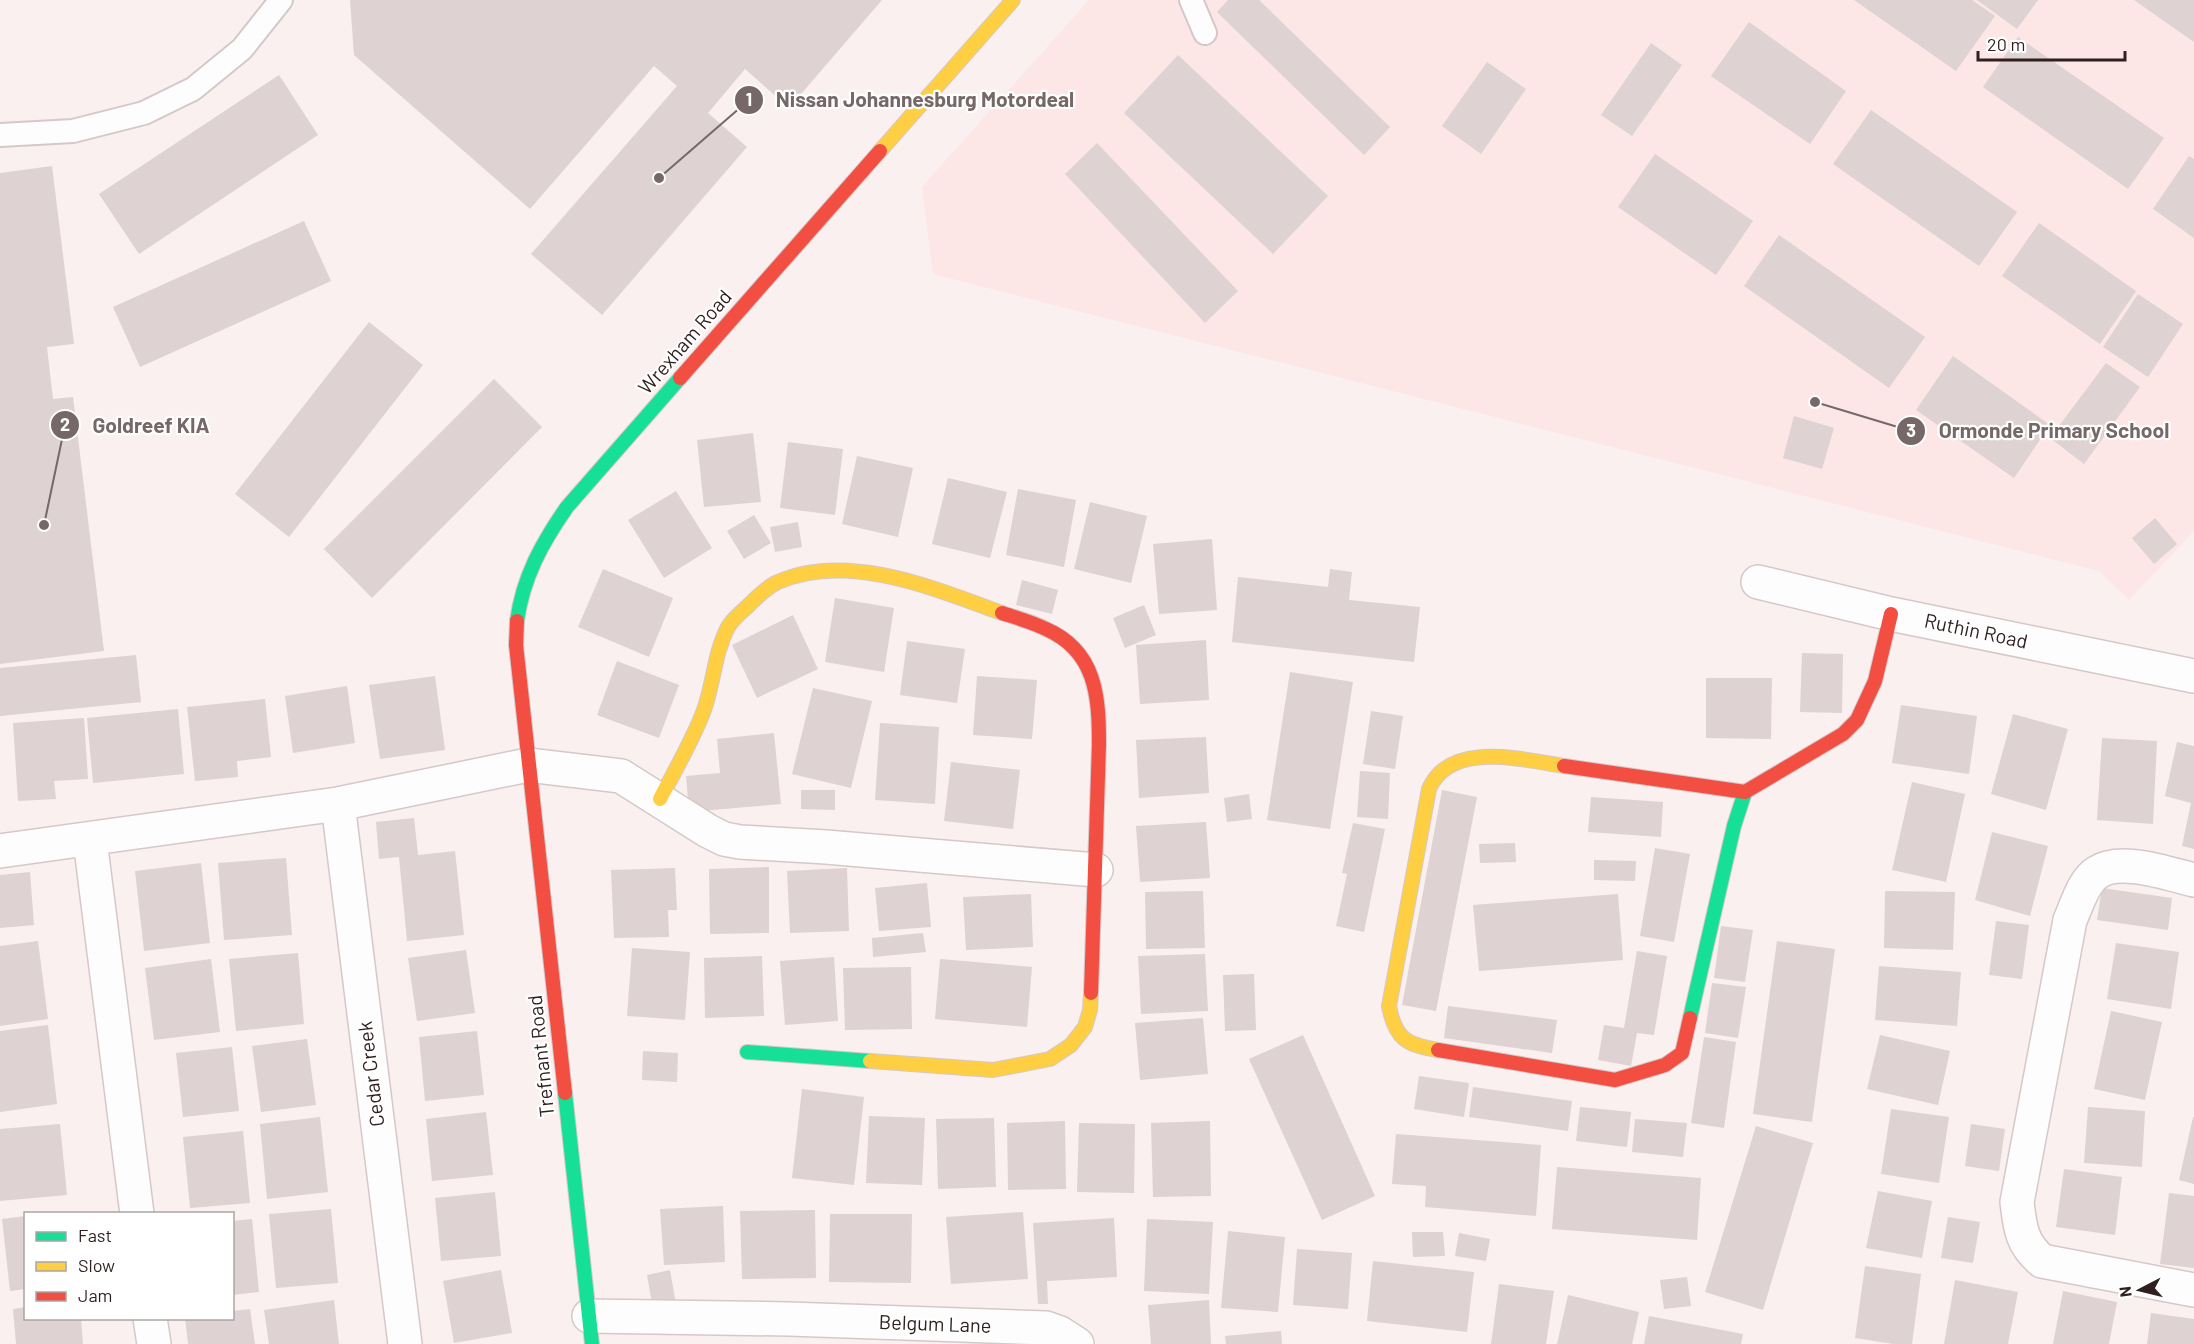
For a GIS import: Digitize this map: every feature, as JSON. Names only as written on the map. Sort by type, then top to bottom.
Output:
[{"type":"street","name":"Wrexham Road","points":[[528,765],[516,624],[518,603],[534,556],[567,507],[616,450],[1013,0]]},
{"type":"street","points":[[660,799],[704,711],[714,665],[729,625],[758,596],[777,582],[799,575],[836,569],[914,581],[1047,629],[1077,650],[1089,666],[1099,703],[1096,870],[1090,1010],[1085,1027],[1071,1045],[1050,1059],[993,1070],[747,1052]]},
{"type":"street","name":"Ruthin Road","points":[[1758,582],[1891,614],[2194,676]]},
{"type":"street","points":[[1745,792],[1734,826],[1682,1053],[1665,1065],[1615,1080],[1418,1047],[1404,1041],[1398,1035],[1393,1026],[1389,1005],[1431,782],[1449,767],[1478,756],[1497,756],[1745,792],[1843,734],[1857,720],[1875,681],[1891,614]]},
{"type":"street","points":[[0,851],[338,804],[528,765],[621,776],[708,831],[724,839],[740,842],[1096,870]]},
{"type":"street","name":"Trefnant Road","points":[[528,765],[590,1330]]},
{"type":"street","name":"Cedar Creek","points":[[338,804],[405,1344]]},
{"type":"street","points":[[90,840],[137,1212]]},
{"type":"street","points":[[2194,879],[2139,868],[2116,866],[2097,872],[2083,889],[2070,920],[2017,1202],[2020,1228],[2030,1250],[2042,1261],[2194,1290]]},
{"type":"street","points":[[150,1320],[154,1344]]},
{"type":"street","name":"Belgum Lane","points":[[590,1330],[790,1331],[1046,1328],[1060,1333],[1077,1344]]},
{"type":"lane","points":[[0,135],[73,131],[144,113],[193,89],[242,49],[281,0]]},
{"type":"lane","points":[[1191,0],[1205,33]]},
{"type":"shaded area","points":[[1089,0],[2194,0],[2194,531],[2129,600],[2099,571],[933,274],[922,187]]},
{"type":"building","points":[[350,0],[882,0],[789,108],[745,69],[708,113],[747,147],[602,315],[531,254],[677,86],[654,66],[530,209],[354,55]]},
{"type":"building","points":[[1228,0],[1259,0],[1390,127],[1364,155],[1217,12]]},
{"type":"building","points":[[1854,0],[1972,0],[1995,16],[1956,71]]},
{"type":"building","points":[[1977,0],[2038,0],[2017,29]]},
{"type":"building","points":[[2134,0],[2194,0],[2194,42]]},
{"type":"building","points":[[1749,22],[1846,91],[1810,144],[1711,76]]},
{"type":"building","points":[[2018,37],[2164,138],[2128,189],[1983,87]]},
{"type":"building","points":[[1651,43],[1682,65],[1632,136],[1601,115]]},
{"type":"building","points":[[1178,55],[1328,196],[1273,254],[1124,113]]},
{"type":"building","points":[[1487,62],[1526,89],[1481,154],[1442,126]]},
{"type":"building","points":[[279,75],[318,135],[139,254],[99,194]]},
{"type":"building","points":[[1871,110],[2017,212],[1979,266],[1833,164]]},
{"type":"building","points":[[1097,143],[1238,291],[1205,323],[1065,174]]},
{"type":"building","points":[[1655,154],[1753,221],[1716,275],[1618,207]]},
{"type":"building","points":[[2189,156],[2194,159],[2194,238],[2153,209]]},
{"type":"building","points":[[52,166],[74,344],[47,347],[53,399],[73,397],[104,651],[0,664],[0,173]]},
{"type":"building","points":[[304,221],[331,281],[140,367],[113,307]]},
{"type":"building","points":[[2039,223],[2136,291],[2100,344],[2002,276]]},
{"type":"building","points":[[1779,235],[1925,337],[1889,388],[1744,286]]},
{"type":"building","points":[[2138,294],[2183,324],[2148,377],[2103,347]]},
{"type":"building","points":[[369,322],[423,365],[289,537],[235,494]]},
{"type":"building","points":[[1953,356],[2050,425],[2014,478],[1916,410]]},
{"type":"building","points":[[2106,363],[2140,387],[2084,464],[2050,438]]},
{"type":"building","points":[[494,379],[542,427],[372,598],[324,549]]},
{"type":"building","points":[[1794,416],[1834,428],[1822,469],[1783,458]]},
{"type":"building","points":[[753,433],[761,502],[704,507],[697,440]]},
{"type":"building","points":[[788,442],[843,449],[835,515],[780,508]]},
{"type":"building","points":[[857,456],[913,468],[898,537],[842,524]]},
{"type":"building","points":[[948,478],[1007,492],[990,558],[932,544]]},
{"type":"building","points":[[1018,489],[1076,500],[1064,567],[1006,555]]},
{"type":"building","points":[[676,491],[712,548],[664,578],[628,520]]},
{"type":"building","points":[[1090,502],[1147,516],[1131,583],[1074,569]]},
{"type":"building","points":[[754,515],[771,543],[744,559],[727,531]]},
{"type":"building","points":[[2155,518],[2177,544],[2154,564],[2132,538]]},
{"type":"building","points":[[798,522],[802,547],[775,552],[770,527]]},
{"type":"building","points":[[1212,539],[1217,610],[1159,614],[1153,544]]},
{"type":"building","points":[[603,569],[673,598],[649,657],[578,627]]},
{"type":"building","points":[[1330,569],[1352,572],[1349,600],[1420,607],[1414,662],[1232,642],[1238,577],[1328,587]]},
{"type":"building","points":[[1022,580],[1058,590],[1052,614],[1016,605]]},
{"type":"building","points":[[835,598],[894,608],[884,672],[825,662]]},
{"type":"building","points":[[1144,605],[1156,635],[1125,648],[1113,618]]},
{"type":"building","points":[[793,615],[818,669],[757,698],[732,645]]},
{"type":"building","points":[[1206,640],[1209,700],[1140,704],[1136,645]]},
{"type":"building","points":[[907,641],[965,649],[957,703],[900,695]]},
{"type":"building","points":[[1802,653],[1843,654],[1842,713],[1800,712]]},
{"type":"building","points":[[136,655],[141,702],[0,716],[0,668]]},
{"type":"building","points":[[617,661],[679,685],[659,738],[597,715]]},
{"type":"building","points":[[1290,672],[1353,682],[1330,829],[1267,820]]},
{"type":"building","points":[[435,676],[445,750],[380,759],[369,685]]},
{"type":"building","points":[[977,676],[1037,680],[1032,739],[973,735]]},
{"type":"building","points":[[1706,678],[1772,678],[1771,739],[1706,738]]},
{"type":"building","points":[[347,686],[355,743],[293,753],[285,696]]},
{"type":"building","points":[[813,688],[872,701],[851,788],[792,774]]},
{"type":"building","points":[[265,699],[271,757],[237,761],[238,777],[195,781],[187,707]]},
{"type":"building","points":[[1901,705],[1977,716],[1969,774],[1892,763]]},
{"type":"building","points":[[178,709],[184,774],[93,783],[87,718]]},
{"type":"building","points":[[1371,711],[1403,716],[1395,769],[1363,764]]},
{"type":"building","points":[[2013,714],[2068,729],[2046,810],[1991,794]]},
{"type":"building","points":[[84,718],[88,779],[54,781],[56,799],[18,801],[13,723]]},
{"type":"building","points":[[880,723],[939,727],[935,804],[875,800]]},
{"type":"building","points":[[774,733],[781,804],[689,812],[686,776],[720,773],[717,739]]},
{"type":"building","points":[[1206,737],[1209,793],[1139,798],[1136,740]]},
{"type":"building","points":[[2102,738],[2157,741],[2153,824],[2097,820]]},
{"type":"building","points":[[2177,742],[2194,746],[2194,849],[2182,846],[2191,803],[2165,796]]},
{"type":"building","points":[[951,762],[1020,770],[1013,829],[944,821]]},
{"type":"building","points":[[1360,771],[1390,773],[1388,819],[1357,817]]},
{"type":"building","points":[[1912,782],[1965,794],[1946,882],[1892,870]]},
{"type":"building","points":[[801,790],[835,790],[835,810],[801,809]]},
{"type":"building","points":[[1442,790],[1477,797],[1436,1011],[1402,1005]]},
{"type":"building","points":[[1249,794],[1252,819],[1227,822],[1224,798]]},
{"type":"building","points":[[1591,797],[1663,802],[1661,837],[1588,832]]},
{"type":"building","points":[[414,818],[418,855],[455,851],[464,935],[407,941],[399,857],[379,859],[376,822]]},
{"type":"building","points":[[1206,822],[1210,878],[1140,882],[1136,826]]},
{"type":"building","points":[[1353,823],[1385,829],[1364,932],[1336,926],[1347,874],[1342,873]]},
{"type":"building","points":[[1992,832],[2048,846],[2030,916],[1975,900]]},
{"type":"building","points":[[1515,843],[1516,862],[1480,863],[1479,844]]},
{"type":"building","points":[[1655,848],[1690,854],[1674,942],[1640,936]]},
{"type":"building","points":[[286,858],[292,935],[224,940],[218,863]]},
{"type":"building","points":[[1594,860],[1636,861],[1635,881],[1594,880]]},
{"type":"building","points":[[201,863],[210,943],[144,951],[135,871]]},
{"type":"building","points":[[769,867],[769,933],[710,934],[709,869]]},
{"type":"building","points":[[675,868],[677,910],[668,910],[669,937],[614,938],[611,870]]},
{"type":"building","points":[[847,868],[849,931],[790,933],[787,871]]},
{"type":"building","points":[[30,872],[34,925],[0,928],[0,875]]},
{"type":"building","points":[[927,883],[931,927],[879,931],[875,888]]},
{"type":"building","points":[[2102,888],[2172,898],[2168,930],[2097,920]]},
{"type":"building","points":[[1203,891],[1205,948],[1146,949],[1145,892]]},
{"type":"building","points":[[1885,891],[1955,892],[1953,950],[1884,948]]},
{"type":"building","points":[[1031,894],[1033,947],[966,950],[963,897]]},
{"type":"building","points":[[1618,894],[1623,960],[1479,971],[1473,905]]},
{"type":"building","points":[[1996,921],[2029,925],[2022,979],[1989,975]]},
{"type":"building","points":[[1721,926],[1753,930],[1745,982],[1714,978]]},
{"type":"building","points":[[923,933],[926,952],[873,957],[872,938]]},
{"type":"building","points":[[38,941],[48,1019],[0,1026],[0,946]]},
{"type":"building","points":[[1777,941],[1835,949],[1812,1122],[1753,1114]]},
{"type":"building","points":[[2116,943],[2179,952],[2171,1009],[2107,999]]},
{"type":"building","points":[[632,948],[690,952],[685,1020],[627,1016]]},
{"type":"building","points":[[466,950],[475,1013],[417,1021],[408,958]]},
{"type":"building","points":[[1637,951],[1667,956],[1654,1035],[1637,1033],[1631,1066],[1598,1060],[1604,1025],[1624,1028]]},
{"type":"building","points":[[298,953],[304,1024],[236,1031],[229,959]]},
{"type":"building","points":[[1205,954],[1208,1011],[1141,1014],[1138,956]]},
{"type":"building","points":[[762,956],[764,1016],[705,1018],[704,958]]},
{"type":"building","points":[[834,957],[838,1021],[785,1025],[780,961]]},
{"type":"building","points":[[211,959],[220,1032],[154,1040],[145,968]]},
{"type":"building","points":[[940,959],[1032,967],[1027,1027],[935,1019]]},
{"type":"building","points":[[1879,966],[1961,972],[1957,1026],[1875,1020]]},
{"type":"building","points":[[911,967],[912,1029],[845,1030],[843,968]]},
{"type":"building","points":[[1254,974],[1256,1030],[1225,1031],[1223,975]]},
{"type":"building","points":[[1712,983],[1746,987],[1738,1038],[1705,1033]]},
{"type":"building","points":[[1448,1006],[1557,1020],[1552,1053],[1444,1038]]},
{"type":"building","points":[[2111,1011],[2162,1022],[2145,1100],[2094,1089]]},
{"type":"building","points":[[1203,1018],[1208,1074],[1140,1080],[1135,1023]]},
{"type":"building","points":[[48,1025],[57,1104],[0,1112],[0,1031]]},
{"type":"building","points":[[477,1031],[484,1095],[425,1101],[419,1037]]},
{"type":"building","points":[[1303,1035],[1375,1196],[1322,1220],[1249,1059]]},
{"type":"building","points":[[1880,1035],[1950,1051],[1938,1105],[1867,1089]]},
{"type":"building","points":[[1704,1037],[1736,1042],[1724,1128],[1691,1123]]},
{"type":"building","points":[[307,1039],[316,1105],[261,1112],[252,1046]]},
{"type":"building","points":[[232,1047],[239,1111],[183,1117],[176,1053]]},
{"type":"building","points":[[643,1051],[678,1053],[677,1082],[642,1080]]},
{"type":"building","points":[[1419,1076],[1469,1083],[1464,1117],[1414,1109]]},
{"type":"building","points":[[1473,1087],[1572,1101],[1568,1131],[1469,1117]]},
{"type":"building","points":[[802,1089],[864,1097],[854,1185],[792,1178]]},
{"type":"building","points":[[1580,1107],[1631,1112],[1627,1147],[1576,1141]]},
{"type":"building","points":[[2088,1107],[2145,1111],[2142,1167],[2084,1163]]},
{"type":"building","points":[[1891,1109],[1949,1117],[1939,1183],[1881,1174]]},
{"type":"building","points":[[486,1112],[493,1175],[432,1181],[426,1119]]},
{"type":"building","points":[[869,1116],[925,1118],[922,1185],[866,1183]]},
{"type":"building","points":[[320,1117],[328,1192],[267,1199],[260,1124]]},
{"type":"building","points":[[994,1118],[996,1187],[938,1189],[936,1119]]},
{"type":"building","points":[[2194,1118],[2194,1184],[2179,1180]]},
{"type":"building","points":[[1635,1119],[1687,1123],[1683,1157],[1632,1152]]},
{"type":"building","points":[[1065,1121],[1066,1189],[1008,1190],[1007,1123]]},
{"type":"building","points":[[1210,1121],[1211,1196],[1153,1197],[1151,1123]]},
{"type":"building","points":[[1079,1123],[1135,1124],[1134,1193],[1077,1192]]},
{"type":"building","points":[[60,1124],[67,1195],[0,1201],[0,1129]]},
{"type":"building","points":[[1971,1124],[2005,1129],[1999,1171],[1965,1166]]},
{"type":"building","points":[[1756,1126],[1813,1143],[1763,1310],[1705,1292]]},
{"type":"building","points":[[243,1131],[250,1203],[190,1208],[183,1137]]},
{"type":"building","points":[[1396,1134],[1541,1145],[1536,1216],[1425,1207],[1426,1186],[1392,1184]]},
{"type":"building","points":[[1557,1167],[1701,1178],[1697,1240],[1552,1229]]},
{"type":"building","points":[[2064,1169],[2122,1177],[2115,1235],[2056,1227]]},
{"type":"building","points":[[1878,1191],[1932,1201],[1922,1258],[1866,1248]]},
{"type":"building","points":[[495,1192],[501,1256],[441,1261],[435,1198]]},
{"type":"building","points":[[2169,1193],[2194,1196],[2194,1268],[2160,1264]]},
{"type":"building","points":[[723,1206],[725,1262],[664,1265],[660,1209]]},
{"type":"building","points":[[331,1209],[338,1283],[276,1288],[269,1214]]},
{"type":"building","points":[[815,1210],[816,1278],[742,1279],[740,1211]]},
{"type":"building","points":[[1023,1212],[1028,1279],[951,1284],[946,1217]]},
{"type":"building","points":[[830,1214],[912,1214],[911,1283],[829,1282]]},
{"type":"building","points":[[24,1216],[24,1289],[10,1291],[2,1219]]},
{"type":"building","points":[[1948,1217],[1980,1222],[1973,1263],[1941,1258]]},
{"type":"building","points":[[1114,1218],[1117,1277],[1047,1281],[1048,1304],[1038,1304],[1033,1223]]},
{"type":"building","points":[[252,1219],[259,1292],[234,1295],[234,1221]]},
{"type":"building","points":[[1147,1219],[1213,1222],[1209,1294],[1144,1291]]},
{"type":"building","points":[[1228,1231],[1285,1237],[1278,1312],[1221,1308]]},
{"type":"building","points":[[1412,1232],[1443,1232],[1445,1256],[1413,1257]]},
{"type":"building","points":[[1459,1233],[1490,1239],[1486,1261],[1455,1256]]},
{"type":"building","points":[[1297,1249],[1352,1253],[1348,1309],[1293,1305]]},
{"type":"building","points":[[1373,1261],[1474,1272],[1467,1332],[1367,1321]]},
{"type":"building","points":[[1865,1266],[1921,1274],[1912,1344],[1893,1344],[1855,1338]]},
{"type":"building","points":[[501,1270],[512,1333],[454,1343],[443,1281]]},
{"type":"building","points":[[670,1270],[676,1304],[653,1309],[647,1275]]},
{"type":"building","points":[[1687,1277],[1691,1306],[1664,1309],[1660,1280]]},
{"type":"building","points":[[1955,1280],[2018,1292],[2008,1344],[1944,1344]]},
{"type":"building","points":[[1499,1284],[1554,1291],[1546,1344],[1491,1344]]},
{"type":"building","points":[[2063,1291],[2117,1302],[2109,1344],[2053,1344]]},
{"type":"building","points":[[1568,1295],[1639,1312],[1632,1344],[1557,1344]]},
{"type":"building","points":[[334,1300],[339,1344],[269,1344],[264,1310]]},
{"type":"building","points":[[1209,1300],[1211,1344],[1151,1344],[1148,1305]]},
{"type":"building","points":[[24,1307],[24,1320],[81,1320],[83,1344],[16,1344],[13,1309]]},
{"type":"building","points":[[250,1309],[255,1344],[188,1344],[185,1320],[234,1320],[234,1311]]},
{"type":"building","points":[[2151,1313],[2194,1319],[2194,1344],[2147,1344]]},
{"type":"building","points":[[1649,1316],[1743,1334],[1741,1344],[1644,1344]]},
{"type":"building","points":[[1281,1331],[1282,1344],[1226,1344],[1225,1336]]},
{"type":"traffic: fast","points":[[517,621],[529,575],[558,520],[680,378]]},
{"type":"traffic: fast","points":[[1690,1018],[1734,826],[1745,792]]},
{"type":"traffic: fast","points":[[747,1052],[870,1061]]},
{"type":"traffic: fast","points":[[565,1093],[592,1344]]},
{"type":"traffic: slow","points":[[880,151],[1013,0]]},
{"type":"traffic: slow","points":[[660,799],[700,721],[720,647],[728,627],[756,598],[774,584],[805,573],[833,570],[862,572],[920,584],[1002,613]]},
{"type":"traffic: slow","points":[[1438,1050],[1418,1046],[1404,1038],[1395,1026],[1389,1006],[1429,789],[1439,774],[1453,764],[1470,759],[1509,758],[1564,766]]},
{"type":"traffic: slow","points":[[870,1061],[993,1070],[1050,1059],[1071,1045],[1085,1027],[1090,1010],[1091,993]]},
{"type":"traffic: jam","points":[[680,378],[880,151]]},
{"type":"traffic: jam","points":[[1002,613],[1035,624],[1063,638],[1085,662],[1095,692],[1099,744],[1091,993]]},
{"type":"traffic: jam","points":[[1564,766],[1745,792],[1843,734],[1857,720],[1875,681],[1891,614]]},
{"type":"traffic: jam","points":[[517,621],[516,645],[565,1093]]},
{"type":"traffic: jam","points":[[1438,1050],[1615,1080],[1665,1065],[1682,1053],[1690,1018]]},
{"type":"place","name":"Nissan Johannesburg Motordeal","points":[[659,178]]},
{"type":"place","name":"Ormonde Primary School","points":[[1815,402]]},
{"type":"place","name":"Goldreef KIA","points":[[44,525]]}]
